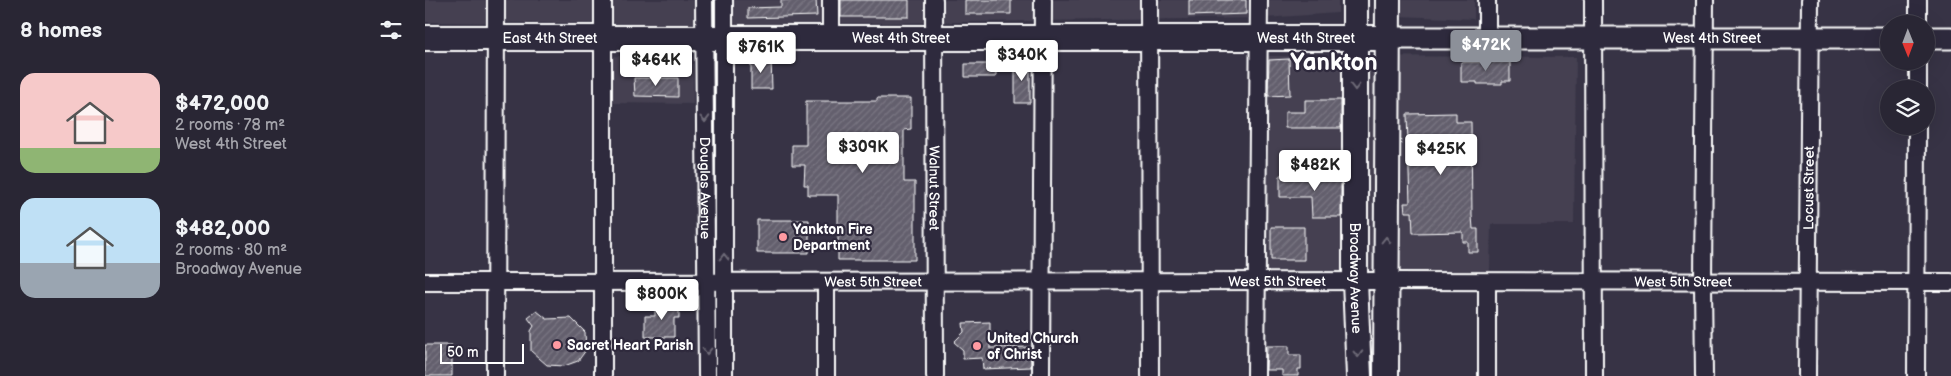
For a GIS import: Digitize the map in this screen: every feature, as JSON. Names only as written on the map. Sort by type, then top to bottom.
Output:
[{"type":"highway","name":"Broadway Avenue","points":[[1355,0],[1355,281],[1359,376]]},
{"type":"highway","name":"Broadway Avenue","points":[[1386,376],[1385,281],[1388,0]]},
{"type":"highway","name":"East 4th Street","points":[[425,38],[714,39]]},
{"type":"highway","name":"West 4th Street","points":[[714,39],[1388,38]]},
{"type":"main road","name":"West 4th Street","points":[[1388,38],[1880,38]]},
{"type":"main road","points":[[1935,38],[1951,38]]},
{"type":"street","points":[[495,376],[496,0]]},
{"type":"street","points":[[603,0],[603,376]]},
{"type":"street","name":"Douglas Avenue","points":[[704,0],[714,39],[724,282],[724,376]]},
{"type":"street","name":"Douglas Avenue","points":[[707,376],[706,282],[714,39],[723,0]]},
{"type":"street","points":[[831,0],[831,38]]},
{"type":"street","name":"Walnut Street","points":[[934,0],[935,376]]},
{"type":"street","points":[[1041,376],[1043,0]]},
{"type":"street","points":[[1149,0],[1150,376]]},
{"type":"street","points":[[1255,376],[1258,281],[1259,0]]},
{"type":"street","points":[[1487,0],[1487,39]]},
{"type":"street","points":[[1593,0],[1594,376]]},
{"type":"street","points":[[1704,376],[1705,0]]},
{"type":"street","name":"Locust Street","points":[[1807,376],[1809,0]]},
{"type":"street","points":[[1917,0],[1918,15]]},
{"type":"street","points":[[1916,376],[1917,135]]},
{"type":"street","name":"West 5th Street","points":[[425,282],[1951,282]]},
{"type":"street","points":[[826,282],[827,376]]},
{"type":"street","points":[[1487,282],[1487,376]]},
{"type":"shaded area","points":[[425,0],[1338,0],[1338,13],[1264,18],[733,25],[425,22]]},
{"type":"shaded area","points":[[1397,0],[1474,0],[1474,19],[1397,16]]},
{"type":"shaded area","points":[[609,56],[693,57],[693,104],[609,103]]},
{"type":"shaded area","points":[[1256,56],[1576,57],[1574,224],[1491,224],[1490,271],[1256,273]]},
{"type":"building","points":[[781,0],[816,0],[817,16],[748,18],[748,8],[781,7]]},
{"type":"building","points":[[841,0],[909,0],[909,17],[841,17]]},
{"type":"building","points":[[965,0],[1011,0],[1011,14],[965,14]]},
{"type":"building","points":[[1189,0],[1246,0],[1246,14],[1189,16]]},
{"type":"building","points":[[751,59],[771,59],[772,89],[751,89]]},
{"type":"building","points":[[1289,59],[1290,95],[1268,96],[1269,60]]},
{"type":"building","points":[[1015,61],[1030,61],[1030,103],[1015,103]]},
{"type":"building","points":[[1461,62],[1510,62],[1510,81],[1502,81],[1502,84],[1461,82]]},
{"type":"building","points":[[965,64],[996,64],[996,77],[965,77]]},
{"type":"building","points":[[634,78],[678,78],[678,97],[635,96]]},
{"type":"building","points":[[877,98],[911,98],[911,129],[904,130],[904,182],[915,182],[915,260],[838,260],[838,195],[808,195],[808,185],[804,185],[805,165],[792,165],[792,145],[806,145],[806,101],[877,101]]},
{"type":"building","points":[[1305,100],[1341,100],[1341,128],[1285,128],[1285,112],[1305,112]]},
{"type":"building","points":[[1456,113],[1456,122],[1471,122],[1472,216],[1473,229],[1478,229],[1478,252],[1468,252],[1468,242],[1463,242],[1463,232],[1413,233],[1412,212],[1405,212],[1404,203],[1410,203],[1407,114]]},
{"type":"building","points":[[1280,175],[1341,175],[1341,217],[1312,217],[1311,197],[1280,197]]},
{"type":"building","name":"Yankton Fire Department","points":[[757,220],[809,220],[809,253],[757,253]]},
{"type":"building","points":[[1271,227],[1304,227],[1304,260],[1271,260]]},
{"type":"building","points":[[679,304],[679,318],[674,318],[674,337],[645,337],[645,316],[655,316],[655,305]]},
{"type":"building","points":[[537,311],[547,319],[571,318],[585,332],[586,350],[578,361],[564,366],[547,365],[531,351],[531,331],[534,326],[528,318]]},
{"type":"building","points":[[990,322],[990,348],[1030,347],[1031,367],[983,369],[982,358],[963,359],[963,350],[954,342],[964,332],[963,323]]},
{"type":"building","points":[[425,345],[452,345],[452,376],[425,376]]},
{"type":"building","points":[[1267,346],[1289,346],[1289,355],[1301,355],[1301,369],[1298,369],[1298,376],[1282,376],[1282,370],[1266,370]]},
{"type":"place","name":"Yankton Fire Department","points":[[783,237]]},
{"type":"place","name":"Sacret Heart Parish","points":[[557,345]]},
{"type":"place","name":"United Church of Christ","points":[[977,346]]},
{"type":"district","name":"Yankton","points":[[1334,62]]}]
